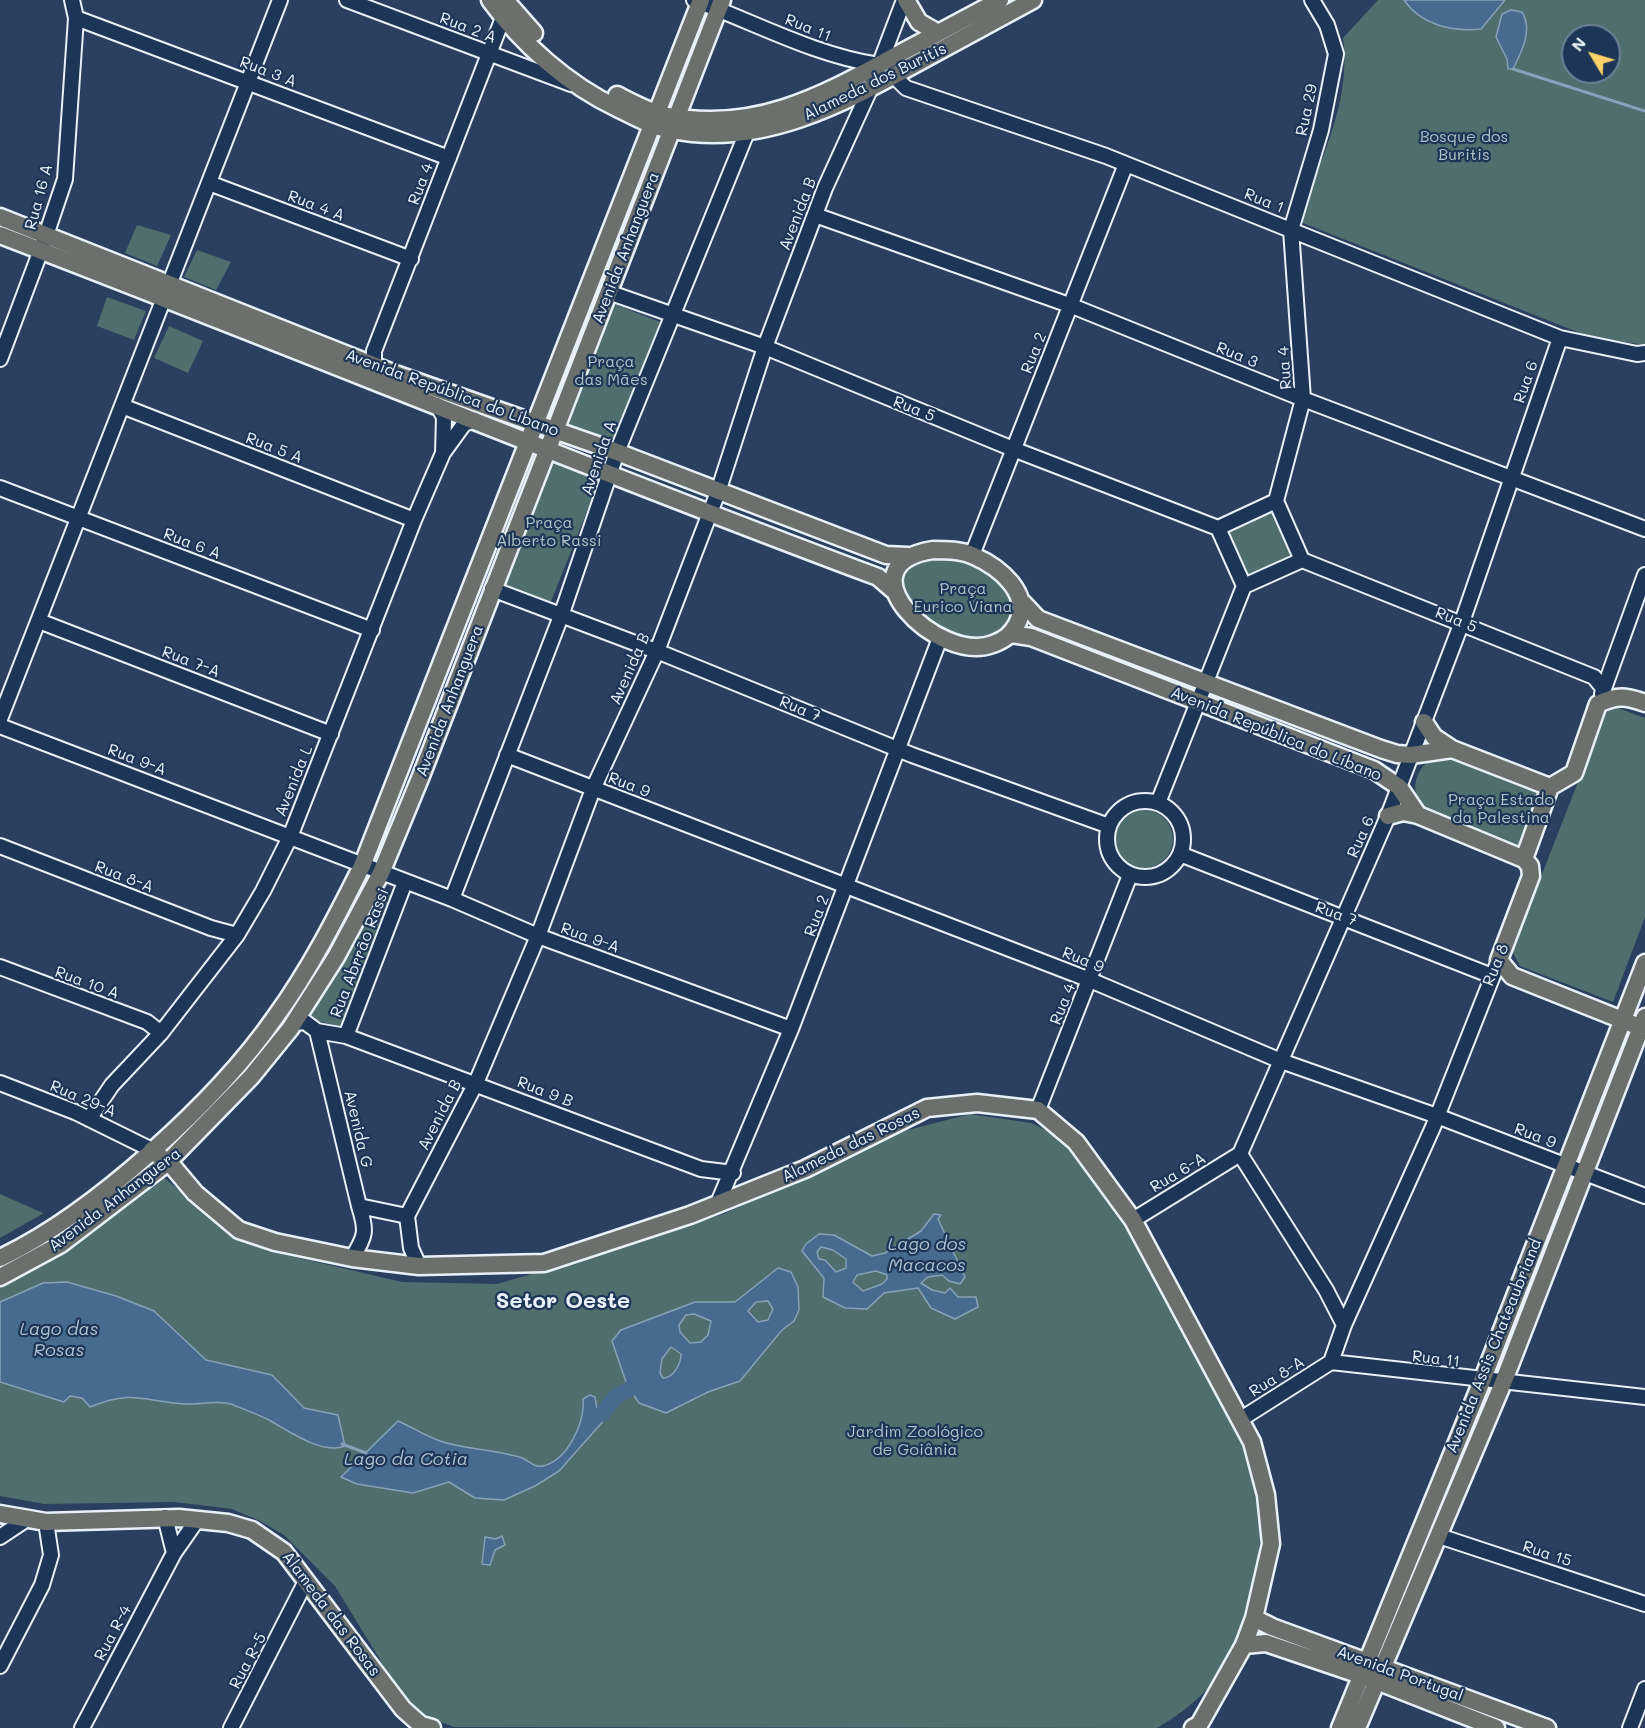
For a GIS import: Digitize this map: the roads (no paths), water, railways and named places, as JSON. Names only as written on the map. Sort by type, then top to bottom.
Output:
[{"type":"main road","points":[[490,0],[507,5],[526,26],[583,76],[655,119]]},
{"type":"main road","points":[[905,0],[919,22],[938,33]]},
{"type":"main road","name":"Alameda dos Buritis","points":[[674,124],[708,134],[747,132],[791,122],[826,110],[875,76],[896,56],[1000,0]]},
{"type":"main road","name":"Alameda dos Buritis","points":[[674,124],[726,121],[784,110],[875,76],[894,76],[1034,0]]},
{"type":"main road","name":"Avenida Anhanguera","points":[[0,1258],[87,1203],[152,1150],[209,1095],[275,1018],[332,927],[362,866],[537,423],[655,119],[698,1]]},
{"type":"main road","name":"Avenida Anhanguera","points":[[0,1277],[61,1244],[168,1162],[229,1102],[300,1020],[336,957],[381,873],[720,4]]},
{"type":"main road","points":[[507,5],[578,87],[655,119],[674,124]]},
{"type":"main road","name":"Avenida República do Líbano","points":[[0,217],[44,242],[168,291],[617,452],[886,555],[908,556]]},
{"type":"main road","name":"Avenida República do Líbano","points":[[0,235],[44,242]]},
{"type":"main road","name":"Avenida República do Líbano","points":[[168,291],[374,382],[612,473],[709,514],[878,577],[893,590]]},
{"type":"main road","points":[[933,550],[972,555],[1013,584],[1023,603],[1019,621],[1011,634],[981,647],[969,647],[940,638],[904,607],[893,590],[892,578],[908,556],[933,550]]},
{"type":"main road","name":"Avenida República do Líbano","points":[[1023,603],[1038,619],[1112,645],[1381,749],[1397,754],[1412,755],[1452,749],[1550,787]]},
{"type":"main road","name":"Avenida República do Líbano","points":[[1011,634],[1031,637],[1374,770],[1399,787],[1418,815]]},
{"type":"main road","points":[[1105,666],[1112,645]]},
{"type":"main road","points":[[1550,787],[1574,773],[1601,696],[1623,695],[1645,703]]},
{"type":"main road","points":[[1424,722],[1434,737],[1452,749]]},
{"type":"main road","name":"Rua 8","points":[[1499,960],[1531,876],[1530,866],[1524,859],[1550,787]]},
{"type":"main road","points":[[1388,816],[1403,812],[1418,815],[1524,859]]},
{"type":"main road","points":[[1499,960],[1512,976],[1623,1020],[1644,1024]]},
{"type":"main road","name":"Avenida Assis Chateaubriand","points":[[1358,1728],[1371,1671],[1645,963]]},
{"type":"main road","name":"Avenida Assis Chateaubriand","points":[[1340,1728],[1439,1536],[1503,1383],[1644,1024]]},
{"type":"main road","name":"Alameda das Rosas","points":[[152,1150],[168,1162],[195,1192],[239,1230],[275,1242],[352,1258],[418,1266],[544,1263],[690,1215],[805,1169],[927,1108],[977,1103],[1038,1110]]},
{"type":"main road","points":[[1038,1110],[1076,1142],[1133,1220],[1252,1442],[1266,1496],[1271,1544],[1254,1618],[1245,1645],[1197,1727]]},
{"type":"main road","name":"Alameda das Rosas","points":[[0,1514],[46,1522],[165,1517],[228,1522],[252,1530],[284,1552],[403,1709],[425,1727]]},
{"type":"main road","name":"Avenida Portugal","points":[[1254,1618],[1496,1728]]},
{"type":"main road","points":[[1266,1643],[1272,1627]]},
{"type":"main road","name":"Avenida Portugal","points":[[1245,1645],[1266,1643],[1371,1671],[1547,1728]]},
{"type":"street","name":"Rua 16 A","points":[[0,359],[44,242],[64,179],[76,18],[72,0]]},
{"type":"street","points":[[0,719],[280,0]]},
{"type":"street","name":"Rua 2 A","points":[[347,0],[578,87]]},
{"type":"street","points":[[875,76],[905,0]]},
{"type":"street","name":"Rua 29","points":[[1291,230],[1321,130],[1336,54],[1328,25],[1312,0]]},
{"type":"street","name":"Rua 11","points":[[698,1],[720,4],[875,76]]},
{"type":"street","name":"Rua 4","points":[[374,382],[374,351],[507,5]]},
{"type":"street","name":"Rua 3 A","points":[[76,18],[449,158]]},
{"type":"street","points":[[894,76],[896,56]]},
{"type":"street","name":"Avenida B","points":[[407,1216],[476,1083],[538,936],[593,789],[657,651],[718,492],[765,347],[815,215],[875,76]]},
{"type":"street","name":"Rua 1","points":[[894,76],[906,88],[1126,164],[1560,338],[1637,354],[1645,353]]},
{"type":"street","name":"Avenida A","points":[[452,899],[561,616],[612,473],[617,452],[747,132]]},
{"type":"street","name":"Rua 2","points":[[972,555],[1126,164]]},
{"type":"street","name":"Rua 4 A","points":[[209,183],[411,259]]},
{"type":"street","name":"Rua 3","points":[[815,215],[1072,306],[1304,399],[1645,530]]},
{"type":"street","name":"Rua 4","points":[[1276,501],[1304,399],[1291,230]]},
{"type":"street","name":"Rua 5","points":[[608,292],[765,347],[1012,449],[1218,528]]},
{"type":"street","name":"Rua 6","points":[[1240,1154],[1388,816],[1412,755],[1462,622],[1560,338]]},
{"type":"street","name":"Avenida L","points":[[437,405],[444,417],[443,453]]},
{"type":"street","name":"Rua 5 A","points":[[122,406],[414,520]]},
{"type":"street","name":"Avenida L","points":[[89,1119],[112,1085],[162,1033],[237,935],[290,837],[414,520],[443,453],[464,424],[475,420]]},
{"type":"street","name":"Rua 6 A","points":[[0,488],[372,630]]},
{"type":"street","points":[[1158,803],[1244,586],[1302,560],[1276,501],[1218,528],[1244,586]]},
{"type":"street","name":"Rua 5","points":[[1302,560],[1462,622],[1594,677],[1601,696]]},
{"type":"street","points":[[1601,696],[1645,574]]},
{"type":"street","name":"Rua 7","points":[[492,589],[657,651],[898,749],[1109,826]]},
{"type":"street","name":"Rua 7-A","points":[[39,621],[331,734]]},
{"type":"street","name":"Rua 2","points":[[718,1203],[733,1173],[790,1029],[940,638]]},
{"type":"street","name":"Rua 9-A","points":[[0,726],[452,899],[538,936],[790,1029]]},
{"type":"street","name":"Rua 9","points":[[507,755],[1090,980],[1281,1061],[1437,1116],[1645,1196]]},
{"type":"street","points":[[1134,802],[1158,803],[1169,809],[1177,818],[1183,842],[1180,854],[1165,872],[1142,878],[1130,875],[1113,860],[1108,849],[1109,826],[1124,808],[1134,802]]},
{"type":"street","name":"Rua 8-A","points":[[0,846],[211,928],[237,935]]},
{"type":"street","name":"Rua 7","points":[[1180,854],[1492,976]]},
{"type":"street","name":"Rua 4","points":[[1038,1110],[1130,875]]},
{"type":"street","name":"Rua Abrrão Rassi","points":[[346,1036],[405,882]]},
{"type":"street","name":"Rua 8","points":[[1330,1362],[1344,1325],[1437,1116],[1499,960]]},
{"type":"street","name":"Rua 10 A","points":[[0,967],[147,1022],[162,1033]]},
{"type":"street","points":[[300,1020],[317,1030]]},
{"type":"street","name":"Rua 9 B","points":[[317,1030],[346,1036],[476,1083],[701,1169],[733,1173]]},
{"type":"street","name":"Avenida G","points":[[317,1030],[365,1223],[365,1239],[352,1258]]},
{"type":"street","points":[[325,1060],[337,1042],[346,1036]]},
{"type":"street","name":"Rua 29-A","points":[[0,1083],[75,1112],[152,1150]]},
{"type":"street","name":"Avenida L","points":[[75,1112],[112,1085]]},
{"type":"street","points":[[1240,1154],[1326,1290],[1344,1325]]},
{"type":"street","name":"Rua 6-A","points":[[1133,1220],[1240,1154]]},
{"type":"street","points":[[359,1206],[407,1216],[411,1248],[418,1266]]},
{"type":"street","name":"Rua 11","points":[[1330,1362],[1482,1381],[1645,1397]]},
{"type":"street","name":"Rua 8-A","points":[[1240,1419],[1330,1362]]},
{"type":"street","points":[[165,1517],[174,1553]]},
{"type":"street","points":[[0,1537],[27,1519]]},
{"type":"street","name":"Rua R-4","points":[[82,1728],[174,1553],[197,1520]]},
{"type":"street","points":[[0,1666],[42,1585],[51,1555],[46,1522]]},
{"type":"street","name":"Rua 15","points":[[1439,1536],[1645,1604]]},
{"type":"street","name":"Rua R-5","points":[[231,1728],[294,1609],[306,1581]]},
{"type":"street","points":[[294,1609],[320,1601]]},
{"type":"street","points":[[1630,1728],[1645,1689]]},
{"type":"water","points":[[1404,0],[1505,0],[1481,29],[1470,30],[1448,28],[1428,21],[1411,9]]},
{"type":"water","points":[[1511,10],[1522,12],[1526,33],[1523,48],[1513,69],[1508,69],[1507,59],[1496,37],[1502,14]]},
{"type":"water","name":"Lago dos Macacos","points":[[934,1214],[941,1215],[938,1219],[965,1277],[960,1284],[949,1281],[942,1275],[928,1277],[921,1283],[932,1290],[945,1293],[950,1288],[958,1297],[976,1297],[978,1307],[955,1319],[931,1308],[918,1288],[884,1293],[867,1309],[845,1308],[823,1297],[824,1278],[802,1251],[806,1244],[819,1234],[834,1235],[872,1256],[885,1253],[921,1231]],"holes":[[[821,1247],[833,1250],[846,1259],[846,1268],[836,1272],[825,1260],[819,1259],[817,1252]],[[876,1271],[887,1275],[887,1279],[882,1284],[863,1291],[853,1282],[857,1275]]]},
{"type":"water","points":[[778,1268],[791,1272],[798,1287],[799,1310],[794,1321],[782,1330],[740,1381],[708,1392],[666,1413],[639,1403],[627,1385],[612,1341],[621,1330],[695,1302],[735,1302]],"holes":[[[768,1301],[773,1309],[768,1320],[758,1322],[748,1311],[756,1302]],[[694,1314],[711,1321],[708,1335],[701,1342],[690,1343],[680,1332],[679,1325],[686,1315]],[[671,1347],[681,1354],[676,1369],[670,1376],[663,1378],[660,1373],[662,1359]]]},
{"type":"water","name":"Lago das Rosas","points":[[67,1282],[116,1296],[154,1311],[206,1360],[272,1375],[304,1408],[338,1415],[345,1446],[336,1448],[316,1445],[264,1418],[226,1403],[189,1404],[130,1397],[106,1401],[90,1407],[82,1398],[70,1396],[64,1402],[0,1382],[0,1302],[43,1283]]},
{"type":"water","name":"Lago da Cotia","points":[[590,1395],[595,1397],[597,1409],[606,1418],[559,1471],[535,1486],[504,1500],[475,1498],[449,1482],[413,1493],[357,1484],[341,1477],[398,1421],[440,1441],[512,1455],[543,1466],[560,1456],[573,1439],[581,1418],[583,1399]]},
{"type":"water","points":[[502,1536],[505,1545],[495,1550],[490,1565],[482,1564],[485,1537],[496,1539]]},
{"type":"waterway","points":[[1513,69],[1645,111]]},
{"type":"waterway","points":[[602,1414],[615,1397],[630,1389]]},
{"type":"waterway","points":[[342,1444],[366,1453]]},
{"type":"district","name":"Setor Oeste","points":[[563,1301]]},
{"type":"park label","name":"Bosque dos Buritis","points":[[1464,146]]},
{"type":"park label","name":"Praça das Mães","points":[[611,371]]},
{"type":"park label","name":"Praça Alberto Rassi","points":[[549,532]]},
{"type":"park label","name":"Praça Eurico Viana","points":[[963,598]]},
{"type":"park label","name":"Praça Estado da Palestina","points":[[1501,809]]},
{"type":"park label","name":"Jardim Zoológico de Goiânia","points":[[915,1441]]}]
